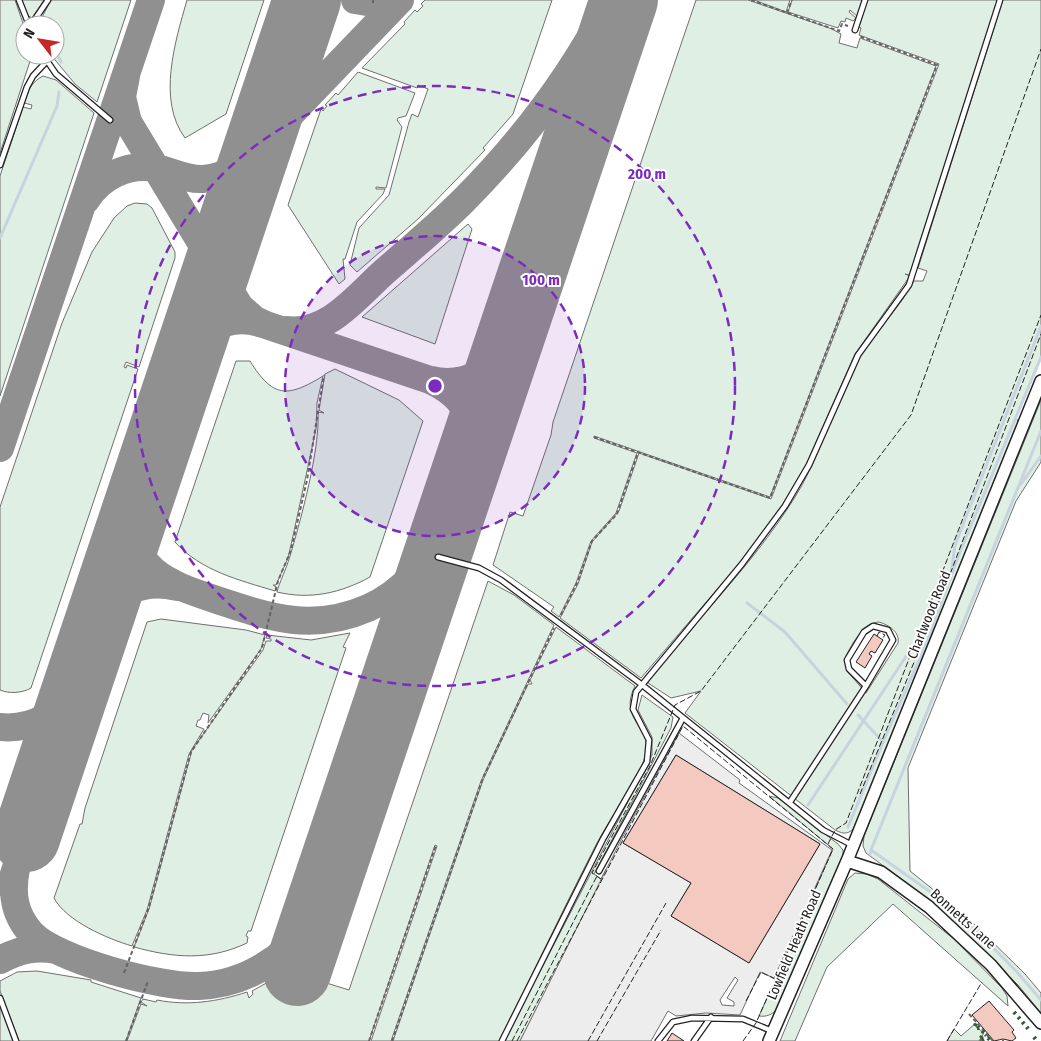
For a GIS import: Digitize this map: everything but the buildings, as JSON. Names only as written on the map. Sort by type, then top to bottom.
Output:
[{"type":"street","name":"Charlwood Road","points":[[847,861],[1041,381]]},
{"type":"street","name":"Bonnetts Lane","points":[[847,861],[881,872],[928,907],[985,959],[1041,1023]]},
{"type":"street","name":"Lowfield Heath Road","points":[[771,1036],[847,861]]},
{"type":"lane","points":[[19,0],[26,15]]},
{"type":"lane","points":[[37,15],[48,0]]},
{"type":"lane","points":[[855,29],[865,0]]},
{"type":"lane","points":[[502,1041],[603,839],[647,762],[649,740],[633,705],[635,695],[641,684],[742,564],[785,506],[807,470],[858,355],[910,285],[1000,0]]},
{"type":"lane","points":[[0,165],[28,87],[44,65]]},
{"type":"lane","points":[[50,65],[61,78],[110,120]]},
{"type":"lane","points":[[438,557],[473,566],[494,576],[641,684],[828,834],[853,846]]},
{"type":"lane","points":[[790,802],[866,686],[893,642],[890,632],[880,626],[870,626],[865,630],[847,660],[852,674],[866,686]]},
{"type":"lane","points":[[599,871],[683,718]]},
{"type":"lane","points":[[0,998],[16,1041]]},
{"type":"lane","points":[[658,1041],[670,1025],[677,1020],[711,1017],[748,1020],[771,1036]]},
{"type":"lane","points":[[694,1041],[711,1017]]},
{"type":"path","points":[[594,437],[770,498],[938,65],[857,36],[855,29],[842,24],[840,31],[751,0]]},
{"type":"path","points":[[787,13],[792,0]]},
{"type":"path","points":[[124,973],[149,907],[193,747],[262,648],[278,581],[288,560],[303,499],[316,438],[318,404],[324,375]]},
{"type":"path","points":[[392,1041],[482,778],[578,581],[592,541],[617,514],[638,452]]},
{"type":"path","points":[[370,1041],[436,846]]},
{"type":"path","points":[[126,1041],[148,980]]},
{"type":"path","points":[[969,1014],[992,1041]]},
{"type":"path","points":[[980,1041],[987,1034]]},
{"type":"green space","points":[[0,0],[15,0],[20,15],[15,15],[15,65],[29,65],[0,153]]},
{"type":"green space","points":[[21,0],[44,0],[34,15],[27,15]]},
{"type":"green space","points":[[51,0],[131,0],[97,102],[75,84],[59,65],[65,65],[65,15],[43,15]]},
{"type":"green space","points":[[187,0],[264,0],[226,114],[185,138],[177,123],[170,89],[174,52]]},
{"type":"green space","points":[[425,0],[552,0],[513,114],[483,148],[485,150],[418,219],[357,272],[350,265],[359,228],[389,195],[409,122],[412,114],[418,117],[428,89],[418,85],[417,88],[362,68],[405,24],[404,22],[415,10],[417,12],[423,6],[421,4]]},
{"type":"green space","points":[[696,0],[748,0],[832,29],[841,34],[839,43],[857,48],[860,38],[936,66],[770,497],[594,436],[594,438],[637,453],[616,513],[591,541],[576,583],[559,617],[551,611],[554,607],[493,565],[510,512],[523,516]]},
{"type":"green space","points":[[754,0],[790,0],[786,12]]},
{"type":"green space","points":[[792,0],[863,0],[857,16],[850,10],[849,12],[856,18],[853,21],[846,18],[845,22],[841,21],[838,28],[788,12]]},
{"type":"green space","points":[[867,0],[998,0],[911,273],[910,275],[905,274],[910,276],[855,354],[807,463],[782,506],[738,565],[641,678],[560,618],[578,584],[592,542],[619,511],[639,453],[771,499],[939,64],[859,35],[861,28],[859,27]]},
{"type":"green space","points":[[1003,0],[1041,0],[1041,357],[1016,418],[1019,423],[856,826],[849,832],[842,833],[835,830],[685,713],[701,691],[671,698],[648,683],[649,677],[749,562],[785,513],[817,455],[843,389],[859,358],[914,281],[923,281],[927,271],[918,268]],"holes":[[[873,623],[883,623],[896,632],[898,643],[866,693],[847,671],[846,656],[863,630]]]},
{"type":"green space","points":[[358,72],[415,93],[406,116],[397,120],[402,127],[386,188],[376,187],[376,189],[385,189],[383,194],[357,222],[345,259],[343,259],[345,279],[339,284],[288,205],[321,109],[323,111],[327,106],[325,105],[336,93],[338,95]]},
{"type":"green space","points":[[43,76],[56,80],[94,113],[0,396],[0,176],[23,107],[31,109],[32,105],[24,103],[27,95],[33,84]]},
{"type":"green space","points":[[135,203],[147,204],[152,208],[175,252],[175,258],[139,367],[126,362],[124,367],[126,368],[127,365],[138,369],[31,688],[20,692],[0,690],[0,507],[62,323],[92,252],[114,218],[127,206]]},
{"type":"green space","points":[[468,224],[472,229],[435,344],[362,317]]},
{"type":"green space","points":[[236,361],[250,361],[266,382],[282,391],[300,388],[323,376],[317,403],[316,429],[293,536],[288,558],[276,585],[273,585],[276,587],[275,591],[221,573],[185,552],[175,542]]},
{"type":"green space","points":[[335,369],[399,400],[423,421],[370,577],[359,583],[325,594],[301,595],[277,592],[290,556],[309,484],[316,445],[318,412],[324,413],[319,410],[325,374]]},
{"type":"green space","points":[[1041,400],[1041,462],[1016,501],[908,768],[910,871],[966,916],[1025,974],[1041,993],[1041,1013],[1018,985],[972,939],[908,884],[866,853],[863,846],[864,836]]},
{"type":"green space","points":[[488,581],[514,595],[554,625],[481,781],[391,1041],[371,1041],[437,846],[435,845],[369,1041],[127,1041],[141,1004],[147,1006],[141,1002],[143,999],[156,1002],[157,1000],[191,1003],[247,992],[249,998],[253,994],[252,991],[288,971],[349,990]]},
{"type":"green space","points":[[161,619],[246,630],[265,635],[261,649],[208,723],[209,715],[203,713],[200,720],[198,720],[196,726],[204,729],[189,754],[147,910],[132,946],[111,939],[89,928],[68,914],[54,898],[80,824],[82,824],[85,808],[147,622]]},
{"type":"green space","points":[[556,627],[635,686],[630,708],[645,738],[647,747],[645,757],[630,788],[597,843],[499,1041],[393,1041],[483,780],[528,684],[532,684],[530,680]]},
{"type":"green space","points":[[350,633],[343,647],[346,648],[251,931],[248,931],[246,936],[248,937],[247,943],[219,953],[191,956],[163,954],[134,947],[149,909],[192,750],[263,650],[266,641],[271,641],[271,639],[266,638],[267,635],[311,640]]},
{"type":"green space","points":[[642,695],[673,717],[671,728],[594,874],[601,879],[606,869],[608,870],[520,1041],[504,1041],[652,755],[652,737],[638,710]]},
{"type":"green space","points":[[769,796],[778,798],[838,844],[843,850],[843,857],[777,1009],[766,1016],[759,1016],[833,849]]},
{"type":"green space","points":[[855,873],[867,874],[878,879],[954,939],[1002,988],[1007,996],[1008,1006],[893,904],[827,967],[795,1041],[780,1041],[848,879]]},
{"type":"green space","points":[[37,971],[91,980],[91,982],[141,998],[126,1041],[19,1041],[0,991],[0,981],[17,972]]},
{"type":"green space","points":[[0,1006],[13,1041],[0,1041]]},
{"type":"green space","points":[[976,1023],[976,1027],[984,1033],[979,1041],[947,1041],[954,1029],[961,1036]]},
{"type":"shaded area","points":[[679,733],[740,780],[739,783],[832,850],[774,978],[760,972],[740,1015],[706,1013],[676,1016],[668,1011],[651,1041],[520,1041],[621,840]],"holes":[[[676,755],[820,844],[749,963],[671,916],[691,883],[623,843]],[[735,977],[738,980],[727,998],[734,1002],[734,1006],[722,1005],[720,1000]]]},
{"type":"waterway","points":[[0,238],[57,106],[59,92]]},
{"type":"waterway","points":[[951,574],[955,545],[1041,326]]},
{"type":"waterway","points":[[858,715],[883,742],[929,637],[960,552],[1041,357]]},
{"type":"waterway","points":[[871,850],[1041,431]]},
{"type":"waterway","points":[[1021,484],[1041,456]]},
{"type":"waterway","points":[[747,603],[785,632],[847,704]]},
{"type":"waterway","points":[[808,805],[907,655]]},
{"type":"waterway","points":[[848,827],[883,742]]},
{"type":"waterway","points":[[870,854],[871,850],[939,898],[968,922],[1017,972],[1041,1000]]},
{"type":"taxiway","points":[[0,448],[151,0]]},
{"type":"taxiway","points":[[355,0],[373,3],[390,0]]},
{"type":"taxiway","points":[[86,200],[107,178],[134,168],[155,168],[197,179],[211,178],[232,170],[256,150],[400,0]]},
{"type":"taxiway","points":[[286,330],[301,330],[315,327],[340,312],[463,201],[506,155],[545,106],[580,54],[611,0]]},
{"type":"taxiway","points":[[126,76],[122,97],[128,122],[240,307],[255,320],[266,325],[430,380],[452,393],[459,400],[467,416],[473,451]]},
{"type":"taxiway","points":[[188,355],[202,337],[220,325],[240,320],[263,324]]},
{"type":"taxiway","points":[[431,380],[456,381],[478,374],[496,360],[510,340]]},
{"type":"taxiway","points":[[137,508],[135,529],[137,546],[144,560],[154,571],[182,588],[256,612],[292,620],[310,621],[348,615],[368,608],[393,594],[404,585],[431,553],[446,529]]},
{"type":"taxiway","points":[[97,624],[112,604],[130,590],[152,585],[177,587]]},
{"type":"taxiway","points":[[0,727],[23,726],[43,719],[60,706],[75,689]]},
{"type":"taxiway","points":[[10,886],[26,838]]},
{"type":"taxiway","points":[[16,869],[14,895],[17,911],[25,926],[44,943],[63,953],[110,970],[161,982],[199,986],[216,984],[241,977],[257,970],[287,949],[304,929],[317,906],[328,880]]},
{"type":"taxiway","points":[[0,960],[27,950],[41,948],[56,950]]},
{"type":"runway","points":[[26,838],[307,0]]},
{"type":"runway","points":[[297,972],[624,0]]},
{"type":"hedge","points":[[1014,1012],[1030,1031]]},
{"type":"hedge","points":[[977,1028],[980,1028],[984,1033],[979,1041]]},
{"type":"hedge","points":[[1034,1037],[1037,1041]]},
{"type":"hedge","points":[[982,1041],[988,1038],[991,1041]]},
{"type":"fence","points":[[601,879],[592,873],[650,766],[675,705],[701,691],[911,415],[1041,49]]},
{"type":"fence","points":[[828,844],[835,830],[846,823],[1041,315]]},
{"type":"fence","points":[[860,794],[949,577],[1041,334]]},
{"type":"fence","points":[[877,636],[879,632],[885,635],[882,639]]},
{"type":"fence","points":[[517,1041],[683,726],[833,849],[756,1023],[743,1041]]},
{"type":"fence","points":[[512,1041],[597,876]]},
{"type":"fence","points":[[588,1041],[666,903]]},
{"type":"fence","points":[[597,1041],[661,930]]},
{"type":"fence","points":[[746,1001],[761,972],[775,979]]},
{"type":"fence","points":[[947,1041],[982,982]]}]
